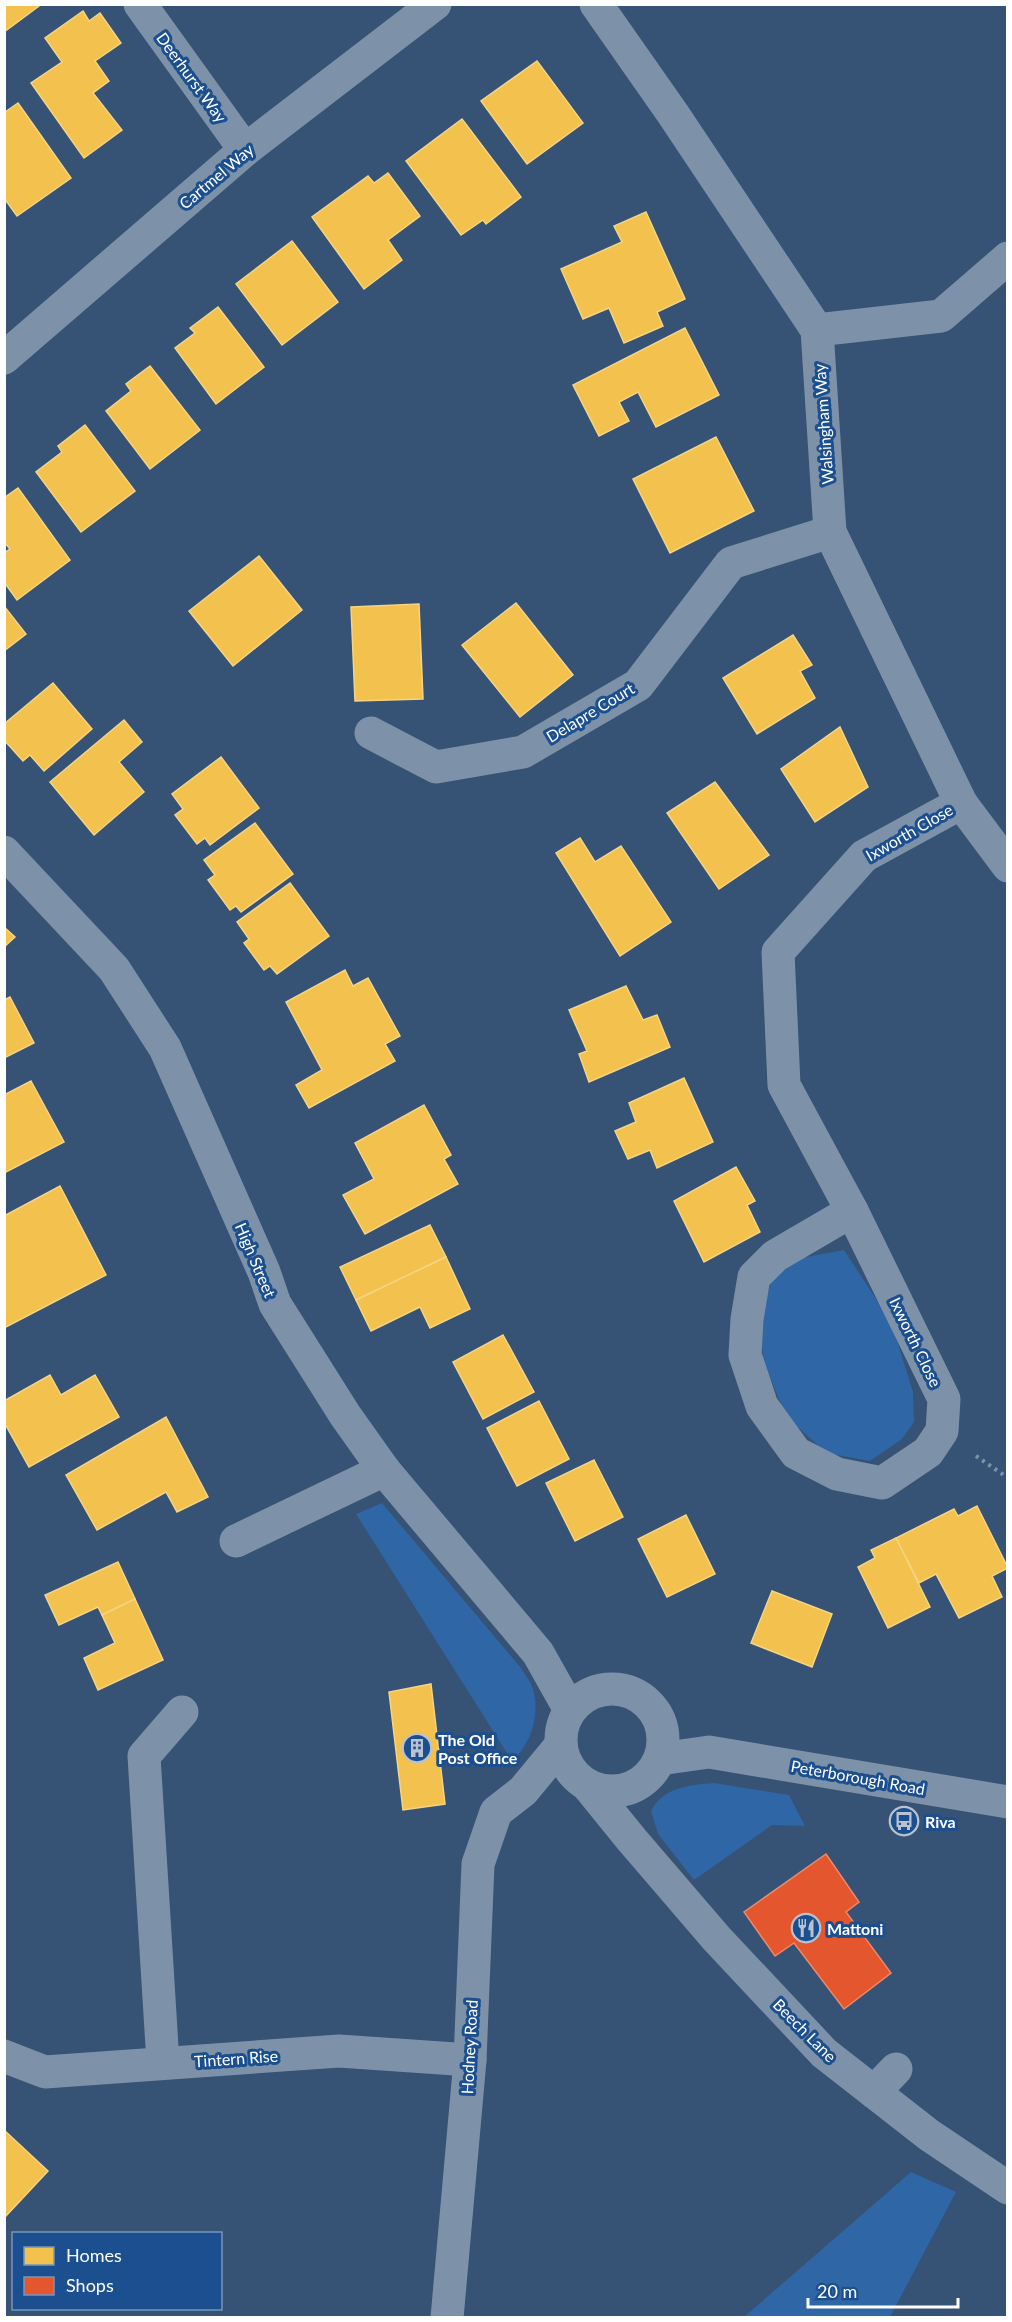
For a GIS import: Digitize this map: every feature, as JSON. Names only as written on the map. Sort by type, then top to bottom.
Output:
[{"type":"street","name":"Deerhurst Way","points":[[140,4],[245,150]]},
{"type":"street","name":"Cartmel Way","points":[[4,358],[245,150],[435,4]]},
{"type":"street","points":[[596,4],[817,330],[940,316],[1008,258]]},
{"type":"street","name":"Walsingham Way","points":[[817,330],[830,532],[961,802],[1004,856]]},
{"type":"street","name":"Delapre Court","points":[[371,733],[436,767],[523,752],[638,685],[731,563],[830,532]]},
{"type":"street","name":"Ixworth Close","points":[[852,1211],[775,1256],[754,1277],[747,1319],[745,1355],[762,1406],[796,1453],[837,1474],[882,1483],[928,1452],[942,1431],[944,1399],[852,1211],[784,1085],[778,952],[864,856],[961,802]]},
{"type":"street","name":"High Street","points":[[4,852],[114,969],[165,1048],[264,1272],[275,1304],[345,1415],[384,1470],[580,1702]]},
{"type":"street","points":[[236,1542],[384,1470]]},
{"type":"street","points":[[608,1689],[628,1691],[647,1702],[662,1725],[664,1743],[660,1759],[646,1779],[631,1788],[595,1784],[565,1761],[561,1745],[562,1728],[580,1702],[608,1689]]},
{"type":"street","points":[[163,2064],[144,1756],[182,1712]]},
{"type":"street","name":"Peterborough Road","points":[[662,1725],[710,1752]]},
{"type":"street","name":"Hodney Road","points":[[447,2318],[470,2060],[478,1864],[496,1812],[523,1791],[561,1745]]},
{"type":"street","name":"Peterborough Road","points":[[660,1759],[710,1752],[1008,1802]]},
{"type":"street","name":"Hodney Road","points":[[523,1791],[595,1784]]},
{"type":"street","name":"Beech Lane","points":[[595,1784],[632,1840],[717,1939],[824,2053],[929,2135],[1008,2188]]},
{"type":"street","name":"Tintern Rise","points":[[4,2056],[45,2072],[339,2051],[470,2060]]},
{"type":"street","points":[[874,2092],[896,2069]]},
{"type":"shaded area","points":[[844,1250],[891,1322],[913,1392],[914,1422],[902,1439],[870,1461],[826,1453],[786,1416],[763,1361],[760,1314],[773,1277],[801,1258]]},
{"type":"shaded area","points":[[382,1503],[521,1668],[531,1684],[535,1699],[533,1728],[525,1746],[512,1761],[356,1514]]},
{"type":"shaded area","points":[[714,1783],[789,1795],[805,1826],[772,1825],[694,1880],[658,1834],[651,1811],[656,1803],[670,1792],[687,1786]]},
{"type":"shaded area","points":[[911,2172],[956,2192],[890,2317],[744,2317]]},
{"type":"building: Homes","points":[[4,4],[38,4],[39,6],[4,32]]},
{"type":"building: Homes","points":[[83,11],[89,21],[100,13],[121,43],[95,61],[109,81],[93,93],[122,130],[84,158],[31,83],[62,62],[45,38]]},
{"type":"building: Homes","points":[[537,61],[583,123],[527,164],[481,101]]},
{"type":"building: Homes","points":[[18,103],[71,178],[17,216],[4,198],[4,113]]},
{"type":"building: Homes","points":[[462,119],[521,197],[486,224],[483,220],[461,235],[406,161]]},
{"type":"building: Homes","points":[[388,173],[420,216],[388,240],[402,260],[364,289],[312,217],[368,176],[374,183]]},
{"type":"building: Homes","points":[[646,212],[685,299],[657,312],[663,326],[624,343],[609,308],[583,319],[561,269],[622,242],[614,226]]},
{"type":"building: Homes","points":[[292,241],[338,302],[282,345],[236,284]]},
{"type":"building: Homes","points":[[218,307],[264,367],[216,404],[175,348],[195,333],[190,328]]},
{"type":"building: Homes","points":[[685,328],[719,395],[656,427],[638,392],[619,402],[629,421],[599,436],[573,385]]},
{"type":"building: Homes","points":[[150,366],[200,430],[150,469],[106,411],[131,391],[126,384]]},
{"type":"building: Homes","points":[[85,425],[135,491],[81,532],[36,472],[62,452],[58,446]]},
{"type":"building: Homes","points":[[716,437],[754,511],[670,553],[633,479]]},
{"type":"building: Homes","points":[[18,488],[70,560],[17,600],[4,582],[4,553],[10,549],[4,542],[4,498]]},
{"type":"building: Homes","points":[[259,556],[302,610],[233,666],[189,611]]},
{"type":"building: Homes","points":[[516,603],[573,675],[520,717],[462,645]]},
{"type":"building: Homes","points":[[419,604],[423,699],[355,701],[351,607]]},
{"type":"building: Homes","points":[[4,606],[26,634],[4,651]]},
{"type":"building: Homes","points":[[793,635],[812,665],[800,671],[815,698],[757,734],[723,678]]},
{"type":"building: Homes","points":[[53,683],[92,729],[44,771],[30,755],[23,761],[4,740],[4,724]]},
{"type":"building: Homes","points":[[124,720],[142,742],[119,762],[144,792],[94,835],[50,782]]},
{"type":"building: Homes","points":[[840,727],[868,787],[815,822],[781,769]]},
{"type":"building: Homes","points":[[221,757],[259,808],[210,845],[205,838],[197,844],[175,815],[183,809],[172,794]]},
{"type":"building: Homes","points":[[715,782],[769,855],[719,889],[667,813]]},
{"type":"building: Homes","points":[[255,823],[293,874],[241,912],[236,906],[230,910],[208,880],[215,875],[204,860]]},
{"type":"building: Homes","points":[[580,838],[595,862],[621,846],[671,922],[620,956],[556,853]]},
{"type":"building: Homes","points":[[290,883],[329,936],[277,974],[270,966],[264,970],[244,943],[249,939],[237,922]]},
{"type":"building: Homes","points":[[4,927],[15,937],[4,947]]},
{"type":"building: Homes","points":[[345,970],[353,986],[368,978],[400,1036],[385,1044],[395,1061],[309,1108],[296,1085],[322,1070],[286,1002]]},
{"type":"building: Homes","points":[[626,986],[643,1020],[657,1015],[670,1047],[589,1082],[579,1054],[587,1051],[569,1010]]},
{"type":"building: Homes","points":[[10,997],[34,1043],[4,1058],[4,1000]]},
{"type":"building: Homes","points":[[684,1078],[713,1142],[657,1168],[650,1150],[628,1159],[615,1131],[636,1122],[629,1103]]},
{"type":"building: Homes","points":[[31,1081],[64,1142],[4,1173],[4,1095]]},
{"type":"building: Homes","points":[[424,1105],[451,1155],[444,1159],[458,1184],[365,1234],[343,1195],[374,1179],[355,1143]]},
{"type":"building: Homes","points":[[736,1167],[755,1201],[747,1205],[760,1232],[704,1262],[674,1201]]},
{"type":"building: Homes","points":[[60,1186],[106,1275],[4,1328],[4,1216]]},
{"type":"building: Homes","points":[[430,1225],[446,1257],[356,1300],[340,1267]]},
{"type":"building: Homes","points":[[446,1257],[470,1309],[430,1328],[420,1307],[371,1331],[356,1300]]},
{"type":"building: Homes","points":[[503,1335],[534,1392],[483,1419],[453,1362]]},
{"type":"building: Homes","points":[[50,1375],[61,1395],[95,1375],[119,1417],[29,1467],[4,1422],[4,1401]]},
{"type":"building: Homes","points":[[539,1401],[569,1459],[517,1486],[487,1428]]},
{"type":"building: Homes","points":[[166,1417],[208,1497],[177,1512],[166,1492],[97,1530],[66,1475]]},
{"type":"building: Homes","points":[[594,1460],[623,1517],[575,1541],[546,1483]]},
{"type":"building: Homes","points":[[977,1506],[1008,1568],[992,1576],[1002,1597],[959,1618],[936,1574],[919,1583],[896,1538],[954,1509],[958,1516]]},
{"type":"building: Homes","points":[[686,1515],[715,1574],[667,1597],[638,1539]]},
{"type":"building: Homes","points":[[896,1538],[930,1607],[888,1628],[858,1567],[875,1558],[871,1550]]},
{"type":"building: Homes","points":[[118,1562],[135,1599],[102,1615],[98,1607],[59,1625],[45,1595]]},
{"type":"building: Homes","points":[[772,1591],[832,1614],[812,1667],[751,1643]]},
{"type":"building: Homes","points":[[135,1599],[163,1660],[98,1690],[84,1658],[115,1643],[102,1615]]},
{"type":"building: Homes","name":"The Old Post Office","points":[[431,1684],[445,1804],[403,1810],[389,1692]]},
{"type":"building: Homes","points":[[4,2130],[48,2171],[4,2218]]},
{"type":"building: Shops","name":"Mattoni","points":[[826,1854],[859,1902],[846,1912],[891,1973],[844,2009],[794,1943],[775,1956],[744,1912]]},
{"type":"place","name":"The Old Post Office","points":[[417,1748]]},
{"type":"place","name":"Riva","points":[[904,1821]]},
{"type":"place","name":"Mattoni","points":[[806,1928]]}]
